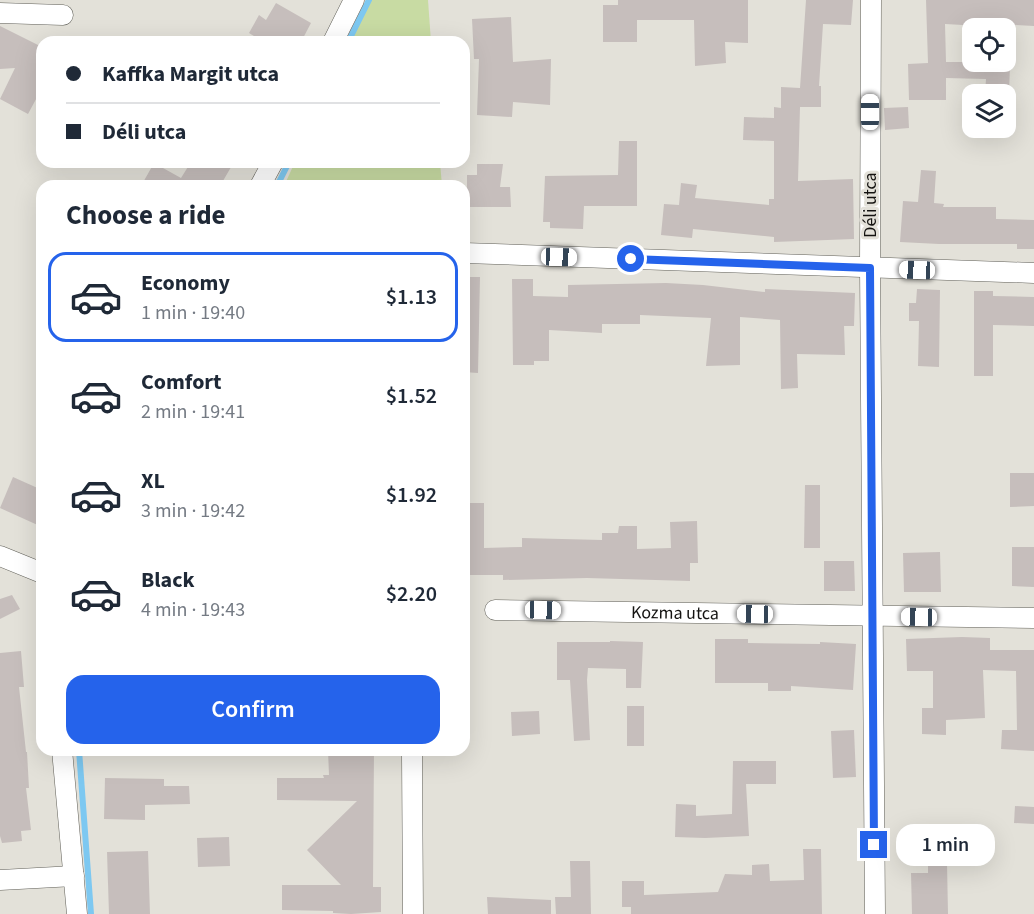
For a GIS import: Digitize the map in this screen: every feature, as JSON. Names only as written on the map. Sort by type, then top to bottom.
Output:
[{"type":"street","points":[[336,36],[354,0]]},
{"type":"street","name":"Déli utca","points":[[871,0],[870,268],[875,914]]},
{"type":"street","points":[[0,13],[63,15]]},
{"type":"street","points":[[470,253],[1034,273]]},
{"type":"street","points":[[0,556],[36,571]]},
{"type":"street","name":"Kozma utca","points":[[495,610],[1034,618]]},
{"type":"street","points":[[63,756],[77,914]]},
{"type":"street","points":[[412,756],[413,914]]},
{"type":"street","points":[[0,879],[74,876]]},
{"type":"green space","points":[[369,0],[428,0],[431,36],[353,36]]},
{"type":"green space","points":[[292,168],[440,168],[442,180],[287,180]]},
{"type":"building","points":[[618,0],[748,0],[748,43],[725,42],[726,63],[695,66],[694,20],[637,20],[637,42],[603,42],[603,5],[618,5]]},
{"type":"building","points":[[806,0],[853,0],[851,25],[823,24],[819,86],[821,86],[821,107],[800,107],[798,181],[853,179],[854,239],[774,242],[774,237],[693,229],[692,238],[661,235],[664,204],[679,205],[681,183],[697,185],[695,198],[769,205],[769,199],[774,199],[774,141],[743,140],[744,117],[774,118],[774,107],[781,108],[781,87],[800,88]]},
{"type":"building","points":[[926,0],[1034,0],[1034,26],[1016,25],[1016,18],[962,18],[962,25],[945,24],[946,62],[962,62],[962,72],[1010,72],[1009,84],[986,84],[986,79],[946,78],[946,100],[909,100],[908,64],[928,63]]},
{"type":"building","points":[[276,3],[311,23],[304,36],[254,36],[249,33],[259,15],[266,20]]},
{"type":"building","points":[[511,17],[513,62],[551,59],[550,105],[513,102],[512,117],[477,115],[479,59],[474,59],[472,19]]},
{"type":"building","points":[[0,26],[36,44],[36,99],[28,114],[0,99],[15,68],[0,69]]},
{"type":"building","points":[[908,107],[909,128],[885,130],[884,108]]},
{"type":"building","points":[[619,141],[637,141],[637,206],[584,206],[583,229],[550,228],[550,222],[543,222],[545,176],[618,175]]},
{"type":"building","points":[[477,164],[503,164],[500,187],[510,187],[511,207],[470,207],[470,180],[467,180],[467,175],[477,175]]},
{"type":"building","points":[[151,168],[163,168],[181,178],[187,168],[230,168],[224,180],[144,180]]},
{"type":"building","points":[[921,170],[936,171],[934,203],[944,204],[943,207],[996,207],[996,219],[1034,220],[1034,249],[1017,249],[1017,244],[900,242],[903,201],[918,202]]},
{"type":"building","points":[[470,277],[480,277],[478,373],[470,372]]},
{"type":"building","points":[[512,279],[533,279],[533,296],[568,297],[568,285],[666,283],[765,292],[765,289],[855,293],[854,326],[844,326],[845,355],[797,354],[798,388],[781,389],[780,320],[740,317],[740,365],[706,366],[711,318],[640,315],[640,324],[602,324],[602,333],[549,330],[549,361],[534,361],[534,365],[513,365]]},
{"type":"building","points":[[917,289],[940,290],[939,367],[918,366],[919,321],[909,321],[909,303],[916,303]]},
{"type":"building","points":[[974,291],[993,291],[993,296],[1034,297],[1034,326],[993,325],[993,376],[974,376]]},
{"type":"building","points":[[1010,473],[1034,473],[1034,506],[1010,507]]},
{"type":"building","points":[[13,477],[36,487],[36,524],[0,508]]},
{"type":"building","points":[[805,485],[820,485],[820,548],[804,548]]},
{"type":"building","points":[[470,503],[484,503],[484,548],[522,547],[522,538],[602,540],[602,533],[618,533],[619,526],[637,526],[637,549],[671,548],[670,522],[697,521],[698,563],[690,563],[690,581],[587,578],[503,580],[503,575],[470,575]]},
{"type":"building","points":[[1012,547],[1034,547],[1034,587],[1012,586]]},
{"type":"building","points":[[940,552],[941,592],[904,592],[903,553]]},
{"type":"building","points":[[824,561],[854,561],[855,591],[824,591]]},
{"type":"building","points":[[12,595],[20,609],[0,619],[0,599]]},
{"type":"building","points":[[990,638],[990,650],[1034,650],[1034,751],[1001,749],[1002,730],[1017,730],[1016,671],[983,670],[985,718],[946,720],[946,735],[922,734],[922,708],[933,708],[933,671],[907,671],[906,639]]},
{"type":"building","points":[[715,639],[748,639],[748,643],[856,644],[853,690],[791,686],[791,691],[768,691],[768,683],[715,683]]},
{"type":"building","points":[[557,642],[643,642],[641,688],[626,688],[626,669],[588,668],[590,740],[574,741],[570,680],[557,680]]},
{"type":"building","points":[[21,651],[24,687],[19,687],[27,752],[29,788],[26,788],[31,830],[21,831],[22,841],[2,843],[0,836],[0,653]]},
{"type":"building","points":[[627,706],[644,706],[644,746],[627,746]]},
{"type":"building","points":[[539,711],[540,734],[512,736],[511,712]]},
{"type":"building","points":[[854,730],[856,777],[833,778],[831,731]]},
{"type":"building","points":[[328,756],[374,756],[373,887],[381,887],[381,912],[351,914],[333,913],[333,911],[282,910],[282,885],[341,885],[307,850],[357,801],[277,800],[277,778],[324,778],[323,775],[329,775]]},
{"type":"building","points":[[733,761],[776,761],[776,784],[746,784],[749,836],[675,837],[676,804],[696,805],[696,816],[732,814]]},
{"type":"building","points":[[105,778],[164,779],[164,786],[189,786],[190,804],[145,805],[145,820],[104,819]]},
{"type":"building","points":[[1015,806],[1034,807],[1034,824],[1014,823]]},
{"type":"building","points":[[229,837],[230,866],[198,867],[197,838]]},
{"type":"building","points":[[803,849],[821,849],[822,914],[631,914],[631,907],[622,907],[622,881],[644,881],[644,895],[718,892],[725,874],[752,875],[752,865],[769,864],[770,881],[804,880]]},
{"type":"building","points":[[148,851],[150,914],[109,914],[107,852]]},
{"type":"building","points":[[570,861],[590,861],[591,914],[556,914],[555,897],[571,897]]},
{"type":"building","points":[[947,863],[948,914],[912,914],[911,873],[928,873],[928,864]]},
{"type":"building","points":[[487,897],[551,900],[551,914],[488,914]]},
{"type":"waterway","points":[[351,36],[369,0]]},
{"type":"waterway","points":[[280,180],[286,168]]},
{"type":"waterway","points":[[79,756],[91,914]]},
{"type":"route","points":[[631,259],[870,268],[874,845]]}]
